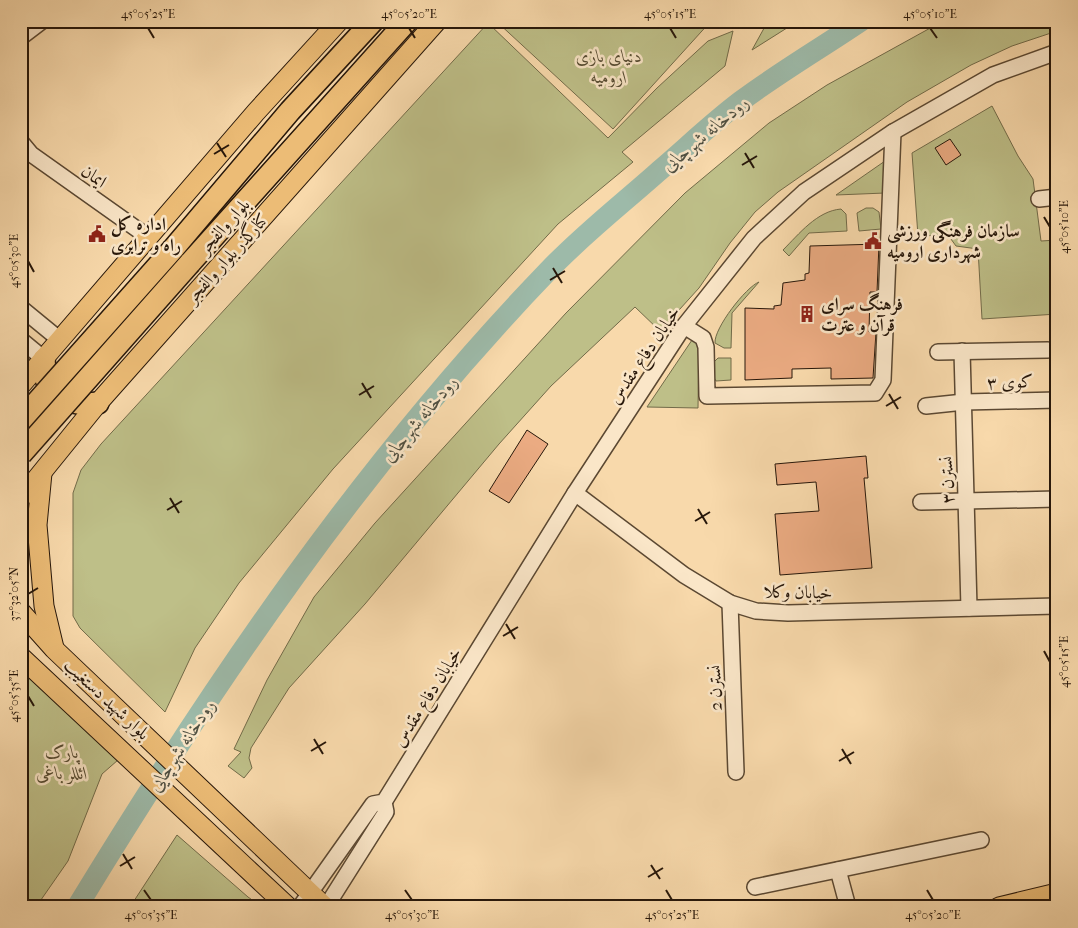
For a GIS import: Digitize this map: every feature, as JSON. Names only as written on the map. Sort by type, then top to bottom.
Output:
[{"type":"highway","name":"بلوار والفجر","points":[[21,420],[173,249],[290,111],[373,21]]},
{"type":"highway","name":"بلوار والفجر","points":[[21,454],[407,21]]},
{"type":"highway","points":[[44,359],[46,379],[58,397],[76,405],[98,403]]},
{"type":"main road","points":[[21,385],[256,112],[339,21]]},
{"type":"main road","name":"کنارگذر بلوار والفجر","points":[[21,498],[98,403],[437,21]]},
{"type":"main road","points":[[42,473],[37,525],[44,606],[54,649]]},
{"type":"main road","name":"بلوار شهید دستغیب","points":[[21,612],[54,649],[222,810],[305,900],[326,907]]},
{"type":"main road","name":"بلوار شهید دستغیب","points":[[21,657],[68,698],[205,831],[288,907]]},
{"type":"main road","points":[[999,907],[1057,893]]},
{"type":"street","points":[[21,37],[42,21]]},
{"type":"street","name":"خیابان دفاع مقدس","points":[[326,907],[386,812],[384,802],[575,493],[684,326],[761,231],[804,192],[893,132],[992,75],[1057,52]]},
{"type":"street","points":[[684,326],[703,338],[706,347],[707,396],[876,393],[883,380],[893,132]]},
{"type":"street","name":"ایمان","points":[[21,142],[31,154],[148,238]]},
{"type":"street","points":[[1039,199],[1057,197]]},
{"type":"street","points":[[21,308],[60,340]]},
{"type":"street","points":[[21,340],[44,359]]},
{"type":"street","points":[[938,352],[1048,350]]},
{"type":"street","name":"نسترن ۳","points":[[962,351],[969,608]]},
{"type":"street","name":"کوی ۳","points":[[926,406],[964,402],[1057,400]]},
{"type":"street","name":"خیابان وکلا","points":[[575,493],[684,574],[730,603],[756,610],[788,613],[1057,606]]},
{"type":"street","points":[[921,502],[1057,499]]},
{"type":"street","name":"نسترن 2","points":[[730,603],[736,772]]},
{"type":"street","name":"خیابان دفاع مقدس","points":[[305,900],[373,804],[384,802]]},
{"type":"street","points":[[754,887],[981,840]]},
{"type":"street","points":[[838,870],[848,907]]},
{"type":"green space","name":"دنیای بازی ارومیه","points":[[496,21],[711,21],[613,129]]},
{"type":"green space","points":[[768,21],[798,21],[752,50]]},
{"type":"green space","points":[[943,21],[1057,21],[1057,31],[1012,46],[971,65],[907,102],[778,192],[755,212],[730,243],[699,288],[660,331],[635,307],[551,386],[499,444],[365,604],[289,688],[251,748],[249,758],[252,768],[244,778],[228,766],[241,752],[234,749],[267,680],[314,597],[375,523],[566,313],[685,193],[769,123],[827,85]]},
{"type":"green space","points":[[488,23],[608,138],[657,88],[708,41],[733,31],[725,66],[622,152],[633,162],[558,224],[333,469],[239,583],[195,648],[165,712],[80,628],[73,616],[73,493],[81,470],[101,444]]},
{"type":"green space","points":[[992,106],[1018,156],[1033,179],[1041,241],[1057,240],[1057,314],[982,319],[978,249],[956,246],[948,235],[918,236],[912,153]]},
{"type":"green space","points":[[885,161],[885,193],[836,195]]},
{"type":"green space","points":[[866,208],[873,208],[879,212],[881,229],[859,231],[857,213]]},
{"type":"green space","points":[[841,209],[846,214],[847,231],[809,233],[789,256],[783,250],[816,219],[824,214]]},
{"type":"green space","points":[[759,282],[732,313],[731,348],[724,348],[715,343],[716,336],[725,318],[746,292]]},
{"type":"green space","points":[[692,340],[699,343],[698,408],[647,407]]},
{"type":"green space","points":[[718,358],[731,358],[731,380],[716,381],[712,374],[714,362]]},
{"type":"green space","name":"پارک ائللر باغی","points":[[21,663],[118,760],[102,774],[68,861],[36,907],[21,907]]},
{"type":"green space","points":[[177,835],[248,897],[262,907],[130,907]]},
{"type":"building","points":[[950,139],[961,155],[946,165],[935,148]]},
{"type":"building","name":"فرهنگ سرای قرآن و عترت","points":[[879,244],[877,292],[870,292],[869,332],[876,332],[873,378],[831,379],[831,368],[792,369],[792,378],[745,380],[745,308],[774,309],[774,306],[781,305],[783,283],[805,280],[805,274],[809,273],[810,246]]},
{"type":"building","points":[[527,430],[548,444],[509,503],[489,491]]},
{"type":"building","points":[[866,456],[868,478],[864,478],[872,568],[780,575],[775,514],[819,511],[816,482],[777,485],[775,464]]},
{"type":"waterway","name":"رودخانه شهرچایی","points":[[77,907],[183,740],[295,576],[416,419],[481,344],[574,245],[720,118],[771,80],[861,21]]},
{"type":"place","name":"اداره کل راه و ترابری","points":[[97,234]]},
{"type":"place","name":"سازمان فرهنگی ورزشی شهرداری ارومیه","points":[[873,241]]},
{"type":"place","name":"فرهنگ سرای قرآن و عترت","points":[[807,314]]}]
